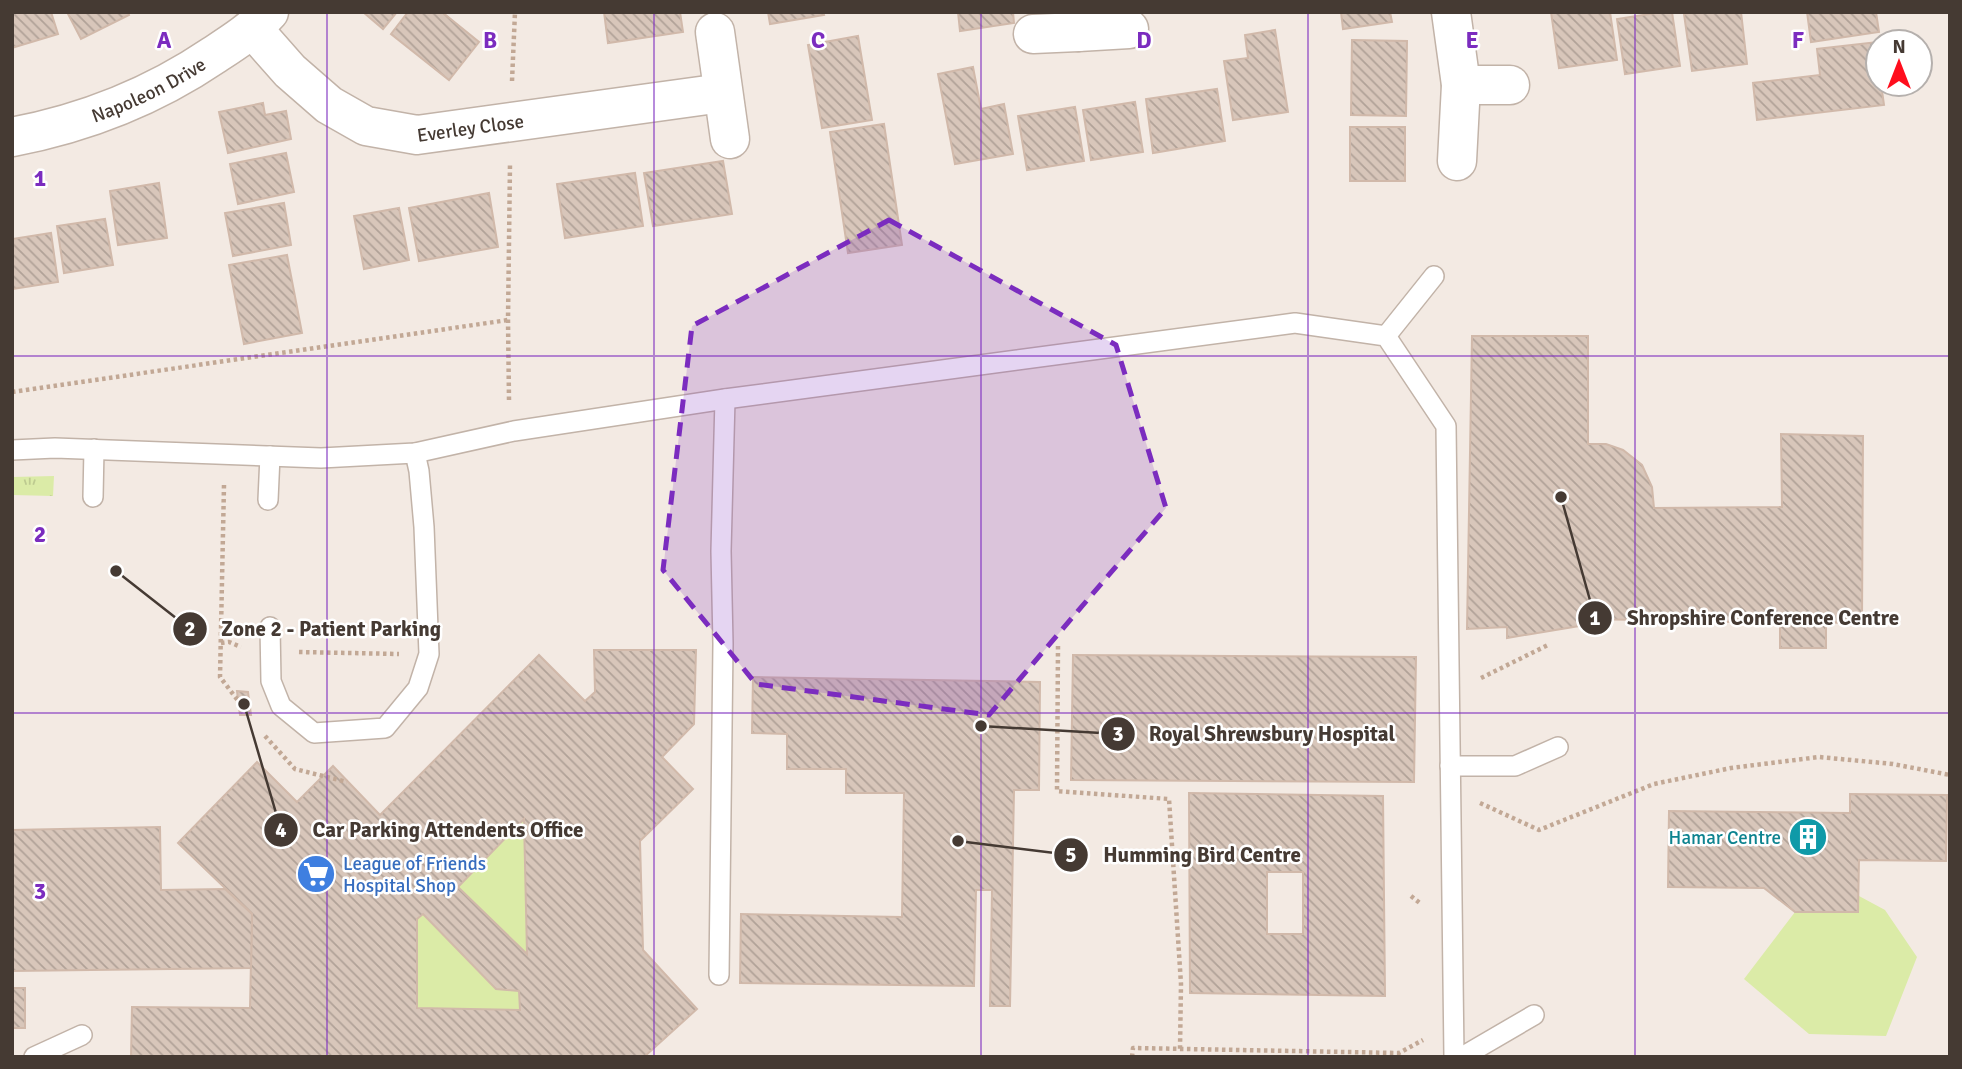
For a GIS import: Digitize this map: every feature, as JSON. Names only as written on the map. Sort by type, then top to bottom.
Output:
[{"type":"street","points":[[1451,12],[1461,85],[1457,161]]},
{"type":"street","name":"Everley Close","points":[[261,21],[290,71],[329,106],[366,125],[417,135],[722,93]]},
{"type":"street","name":"Napoleon Drive","points":[[12,137],[93,117],[147,95],[199,65],[261,21]]},
{"type":"street","points":[[1034,34],[1077,22],[1129,29]]},
{"type":"street","points":[[715,32],[730,139]]},
{"type":"street","points":[[1461,85],[1510,85]]},
{"type":"lane","points":[[1386,336],[1434,276]]},
{"type":"lane","points":[[12,450],[94,449],[321,458],[415,453],[514,431],[725,399],[1295,323],[1386,336],[1446,426],[1454,1057]]},
{"type":"lane","points":[[719,975],[723,644],[721,551],[725,399]]},
{"type":"lane","points":[[93,497],[94,449]]},
{"type":"lane","points":[[270,628],[271,681],[281,706],[314,733],[385,728],[418,688],[429,654],[424,527],[415,453]]},
{"type":"lane","points":[[268,500],[270,456]]},
{"type":"lane","points":[[1450,766],[1515,766],[1558,747]]},
{"type":"lane","points":[[1462,1057],[1534,1015]]},
{"type":"lane","points":[[34,1057],[82,1035]]},
{"type":"path","points":[[12,392],[508,320],[509,410]]},
{"type":"path","points":[[224,475],[220,677],[252,719]]},
{"type":"path","points":[[221,643],[229,642]]},
{"type":"path","points":[[1481,678],[1548,645]]},
{"type":"path","points":[[1058,646],[1056,791],[1169,799],[1181,984],[1180,1049]]},
{"type":"path","points":[[293,652],[403,654]]},
{"type":"path","points":[[260,730],[295,769],[347,782]]},
{"type":"path","points":[[1451,802],[1482,803],[1539,830],[1654,784],[1731,768],[1819,757],[1893,764],[1950,775]]},
{"type":"path","points":[[1410,896],[1432,912]]},
{"type":"path","points":[[1132,1057],[1133,1048],[1399,1053],[1428,1037]]},
{"type":"highlighted area","points":[[889,220],[1116,345],[1166,508],[989,715],[756,684],[663,570],[692,326]]},
{"type":"green space","points":[[54,476],[53,496],[12,495],[12,477]]},
{"type":"green space","points":[[524,819],[527,954],[458,887]]},
{"type":"green space","points":[[1859,896],[1885,910],[1917,957],[1886,1036],[1809,1034],[1744,979],[1795,912],[1858,912]]},
{"type":"green space","points":[[423,914],[496,989],[519,991],[520,1010],[417,1008],[417,919]]},
{"type":"building","points":[[12,12],[51,12],[58,34],[12,48]]},
{"type":"building","points":[[67,12],[128,12],[129,15],[81,39]]},
{"type":"building","points":[[363,12],[397,12],[383,29]]},
{"type":"building","points":[[408,12],[442,12],[479,42],[449,80],[391,34]]},
{"type":"building","points":[[604,12],[680,12],[683,32],[608,43]]},
{"type":"building","points":[[768,12],[823,12],[824,15],[770,24]]},
{"type":"building","points":[[958,12],[1013,12],[1014,23],[960,31]]},
{"type":"building","points":[[1341,12],[1390,12],[1392,22],[1343,29]]},
{"type":"building","points":[[1551,12],[1610,12],[1617,60],[1559,68]]},
{"type":"building","points":[[1672,12],[1680,66],[1625,74],[1617,19]]},
{"type":"building","points":[[1741,12],[1747,64],[1692,71],[1684,14]]},
{"type":"building","points":[[1807,12],[1876,12],[1878,28],[1864,28],[1864,34],[1811,42]]},
{"type":"building","points":[[1275,30],[1288,112],[1233,120],[1224,61],[1248,58],[1245,35]]},
{"type":"building","points":[[858,36],[872,120],[822,128],[808,45]]},
{"type":"building","points":[[1352,40],[1407,41],[1406,116],[1351,115]]},
{"type":"building","points":[[1864,44],[1864,98],[1883,98],[1884,105],[1757,120],[1753,83],[1820,75],[1817,49]]},
{"type":"building","points":[[973,67],[981,109],[1004,104],[1013,154],[955,164],[938,74]]},
{"type":"building","points":[[1217,89],[1225,141],[1153,153],[1146,99]]},
{"type":"building","points":[[1135,102],[1143,152],[1091,160],[1083,110]]},
{"type":"building","points":[[263,103],[265,115],[286,111],[291,139],[228,153],[219,112]]},
{"type":"building","points":[[1075,107],[1084,161],[1027,170],[1018,116]]},
{"type":"building","points":[[884,124],[902,245],[848,253],[830,132]]},
{"type":"building","points":[[1350,127],[1405,127],[1405,181],[1350,181]]},
{"type":"building","points":[[286,153],[294,192],[238,204],[230,164]]},
{"type":"building","points":[[723,161],[732,214],[653,226],[644,173]]},
{"type":"building","points":[[635,173],[643,226],[565,238],[557,184]]},
{"type":"building","points":[[159,183],[167,238],[118,245],[110,191]]},
{"type":"building","points":[[489,193],[498,247],[419,261],[409,208]]},
{"type":"building","points":[[284,203],[291,245],[233,256],[225,213]]},
{"type":"building","points":[[399,208],[409,260],[364,269],[354,216]]},
{"type":"building","points":[[105,219],[113,265],[64,273],[57,226]]},
{"type":"building","points":[[51,233],[58,282],[12,289],[12,239]]},
{"type":"building","points":[[287,255],[302,333],[244,344],[229,265]]},
{"type":"building","points":[[1472,336],[1588,336],[1588,444],[1606,444],[1623,450],[1642,465],[1652,487],[1654,508],[1782,507],[1781,434],[1863,436],[1862,622],[1826,623],[1826,648],[1780,648],[1780,623],[1591,619],[1587,620],[1585,625],[1507,638],[1507,627],[1467,629]]},
{"type":"building","points":[[594,650],[696,650],[694,724],[662,757],[693,789],[640,841],[643,950],[697,1009],[644,1057],[131,1057],[132,1007],[250,1008],[252,914],[178,843],[257,762],[297,802],[333,766],[380,815],[539,655],[585,701],[595,692]],"holes":[[[524,819],[527,954],[458,887]],[[423,914],[496,989],[519,991],[520,1010],[417,1008],[417,919]]]},
{"type":"building","points":[[1073,655],[1416,657],[1414,782],[1071,780]]},
{"type":"building","points":[[753,677],[1040,682],[1039,790],[1014,790],[1010,1006],[990,1006],[992,890],[976,890],[974,986],[740,983],[741,914],[902,917],[904,793],[846,793],[846,769],[787,769],[787,734],[752,733]]},
{"type":"building","points":[[237,691],[248,692],[251,715],[240,715]]},
{"type":"building","points":[[1189,793],[1383,796],[1385,996],[1190,993]],"holes":[[[1267,872],[1303,872],[1303,934],[1267,934]]]},
{"type":"building","name":"Hamar Centre","points":[[1850,794],[1947,795],[1946,861],[1859,860],[1858,912],[1795,912],[1764,888],[1668,887],[1669,811],[1850,813]]},
{"type":"building","points":[[160,827],[161,890],[225,889],[252,914],[251,968],[12,971],[12,830]]},
{"type":"building","points":[[12,988],[25,988],[25,1028],[12,1028]]},
{"type":"place","name":"Shropshire Conference Centre","points":[[1561,497]]},
{"type":"place","name":"Zone 2 - Patient Parking","points":[[116,571]]},
{"type":"place","name":"Car Parking Attendents Office","points":[[244,704]]},
{"type":"place","name":"Royal Shrewsbury Hospital","points":[[981,726]]},
{"type":"place","name":"Hamar Centre","points":[[1808,837]]},
{"type":"place","name":"Humming Bird Centre","points":[[958,841]]},
{"type":"place","name":"League of Friends Hospital Shop","points":[[316,874]]}]
